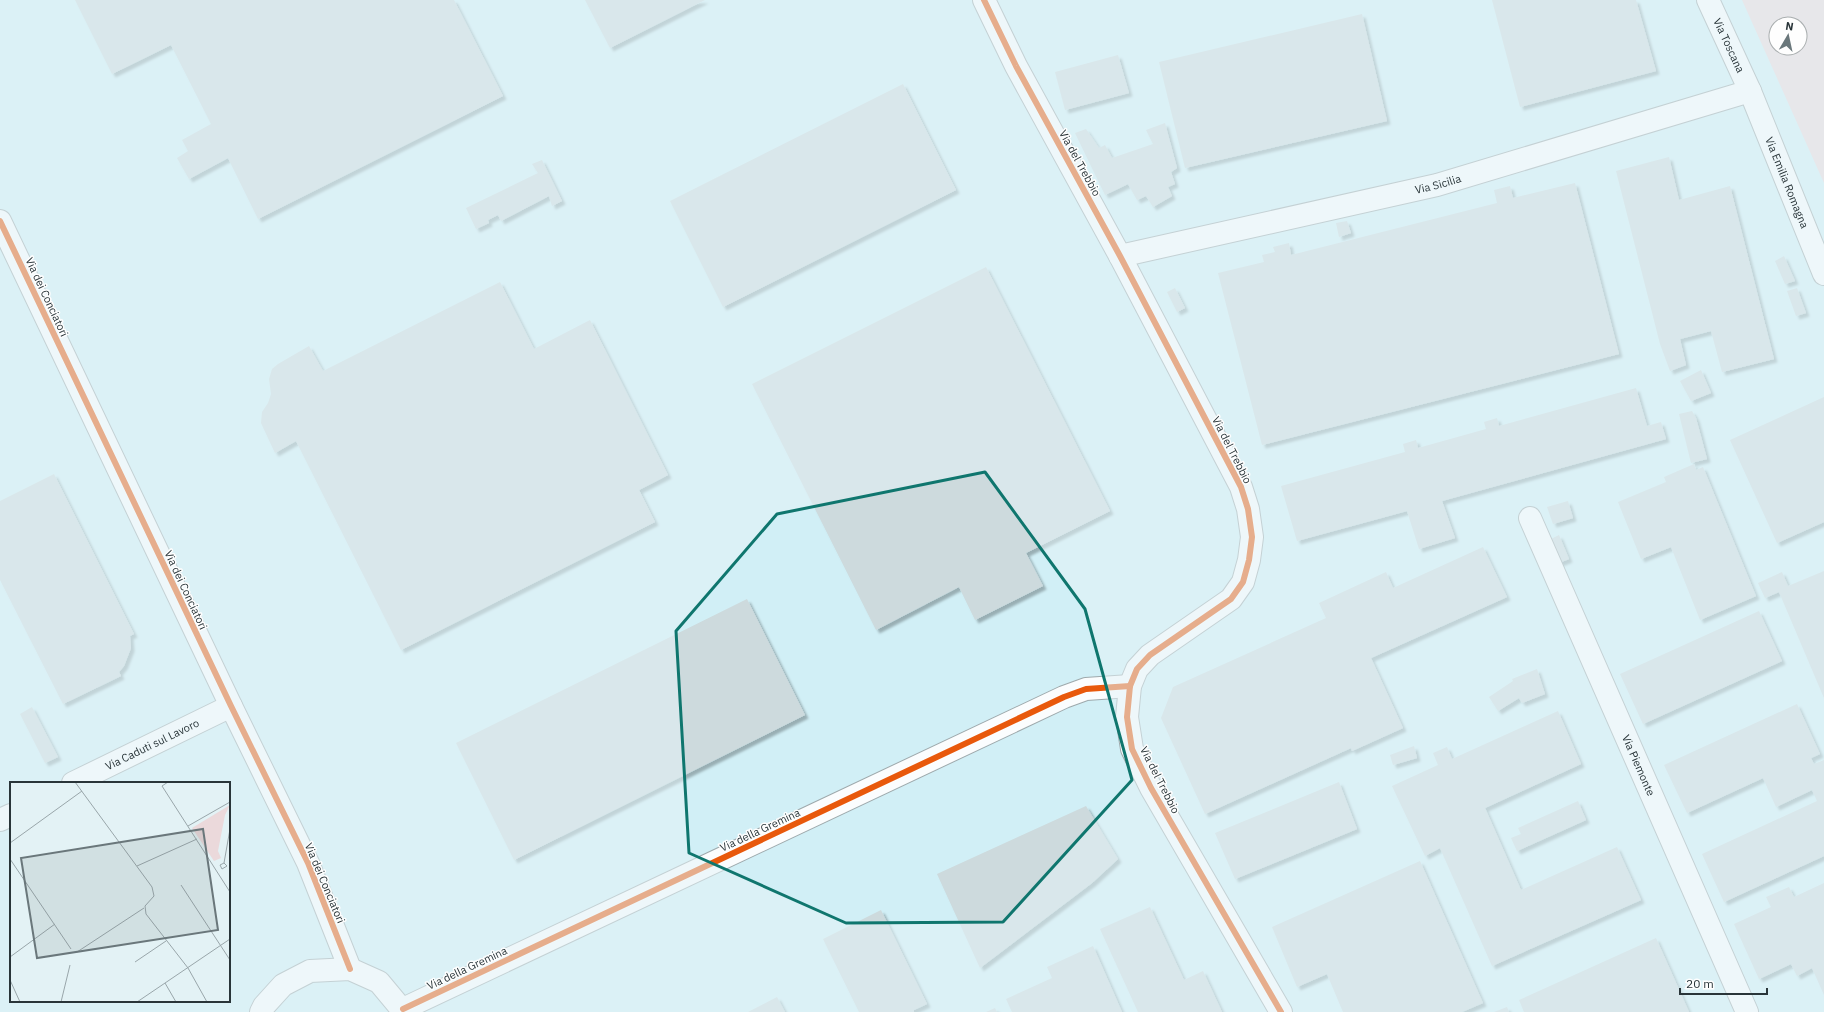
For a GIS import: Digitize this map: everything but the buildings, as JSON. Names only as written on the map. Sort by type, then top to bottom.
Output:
[{"type":"street","name":"Via del Trebbio","points":[[984,0],[1016,66],[1120,256],[1241,487],[1248,509],[1252,537],[1249,560],[1243,582],[1231,599],[1150,655],[1137,669],[1130,686],[1127,717],[1132,749],[1150,788],[1281,1012]]},
{"type":"street","name":"Via Toscana","points":[[1708,0],[1750,91]]},
{"type":"street","name":"Via Sicilia","points":[[1120,256],[1437,185],[1750,91]]},
{"type":"street","name":"Via Emilia Romagna","points":[[1750,91],[1824,274]]},
{"type":"street","name":"Via dei Conciatori","points":[[0,221],[308,864],[350,969]]},
{"type":"street","name":"Via Piemonte","points":[[1530,518],[1747,1012]]},
{"type":"street","name":"Via della Gremina","points":[[404,1011],[1064,697],[1086,689],[1130,686]]},
{"type":"street","name":"Via Caduti sul Lavoro","points":[[75,782],[231,706]]},
{"type":"street","points":[[0,820],[10,815]]},
{"type":"street","points":[[261,1012],[264,1006],[283,985],[310,971],[350,969],[378,982],[404,1011]]},
{"type":"highlighted area","points":[[985,472],[1085,609],[1132,780],[1003,922],[846,923],[689,853],[676,631],[777,514]]},
{"type":"shaded area","points":[[0,0],[1824,0],[1824,1012],[0,1012]]},
{"type":"shaded area","points":[[1742,0],[1824,0],[1824,183]]},
{"type":"cycle path","points":[[984,0],[1016,66],[1120,256],[1241,487],[1248,509],[1252,537],[1249,560],[1243,582],[1231,599],[1150,655],[1137,669],[1130,686],[1127,717],[1132,749],[1151,788],[1281,1012]]},
{"type":"cycle path","points":[[0,221],[231,706],[308,863],[350,969]]},
{"type":"cycle path","points":[[403,1009],[1064,697],[1086,689],[1130,686]]}]
